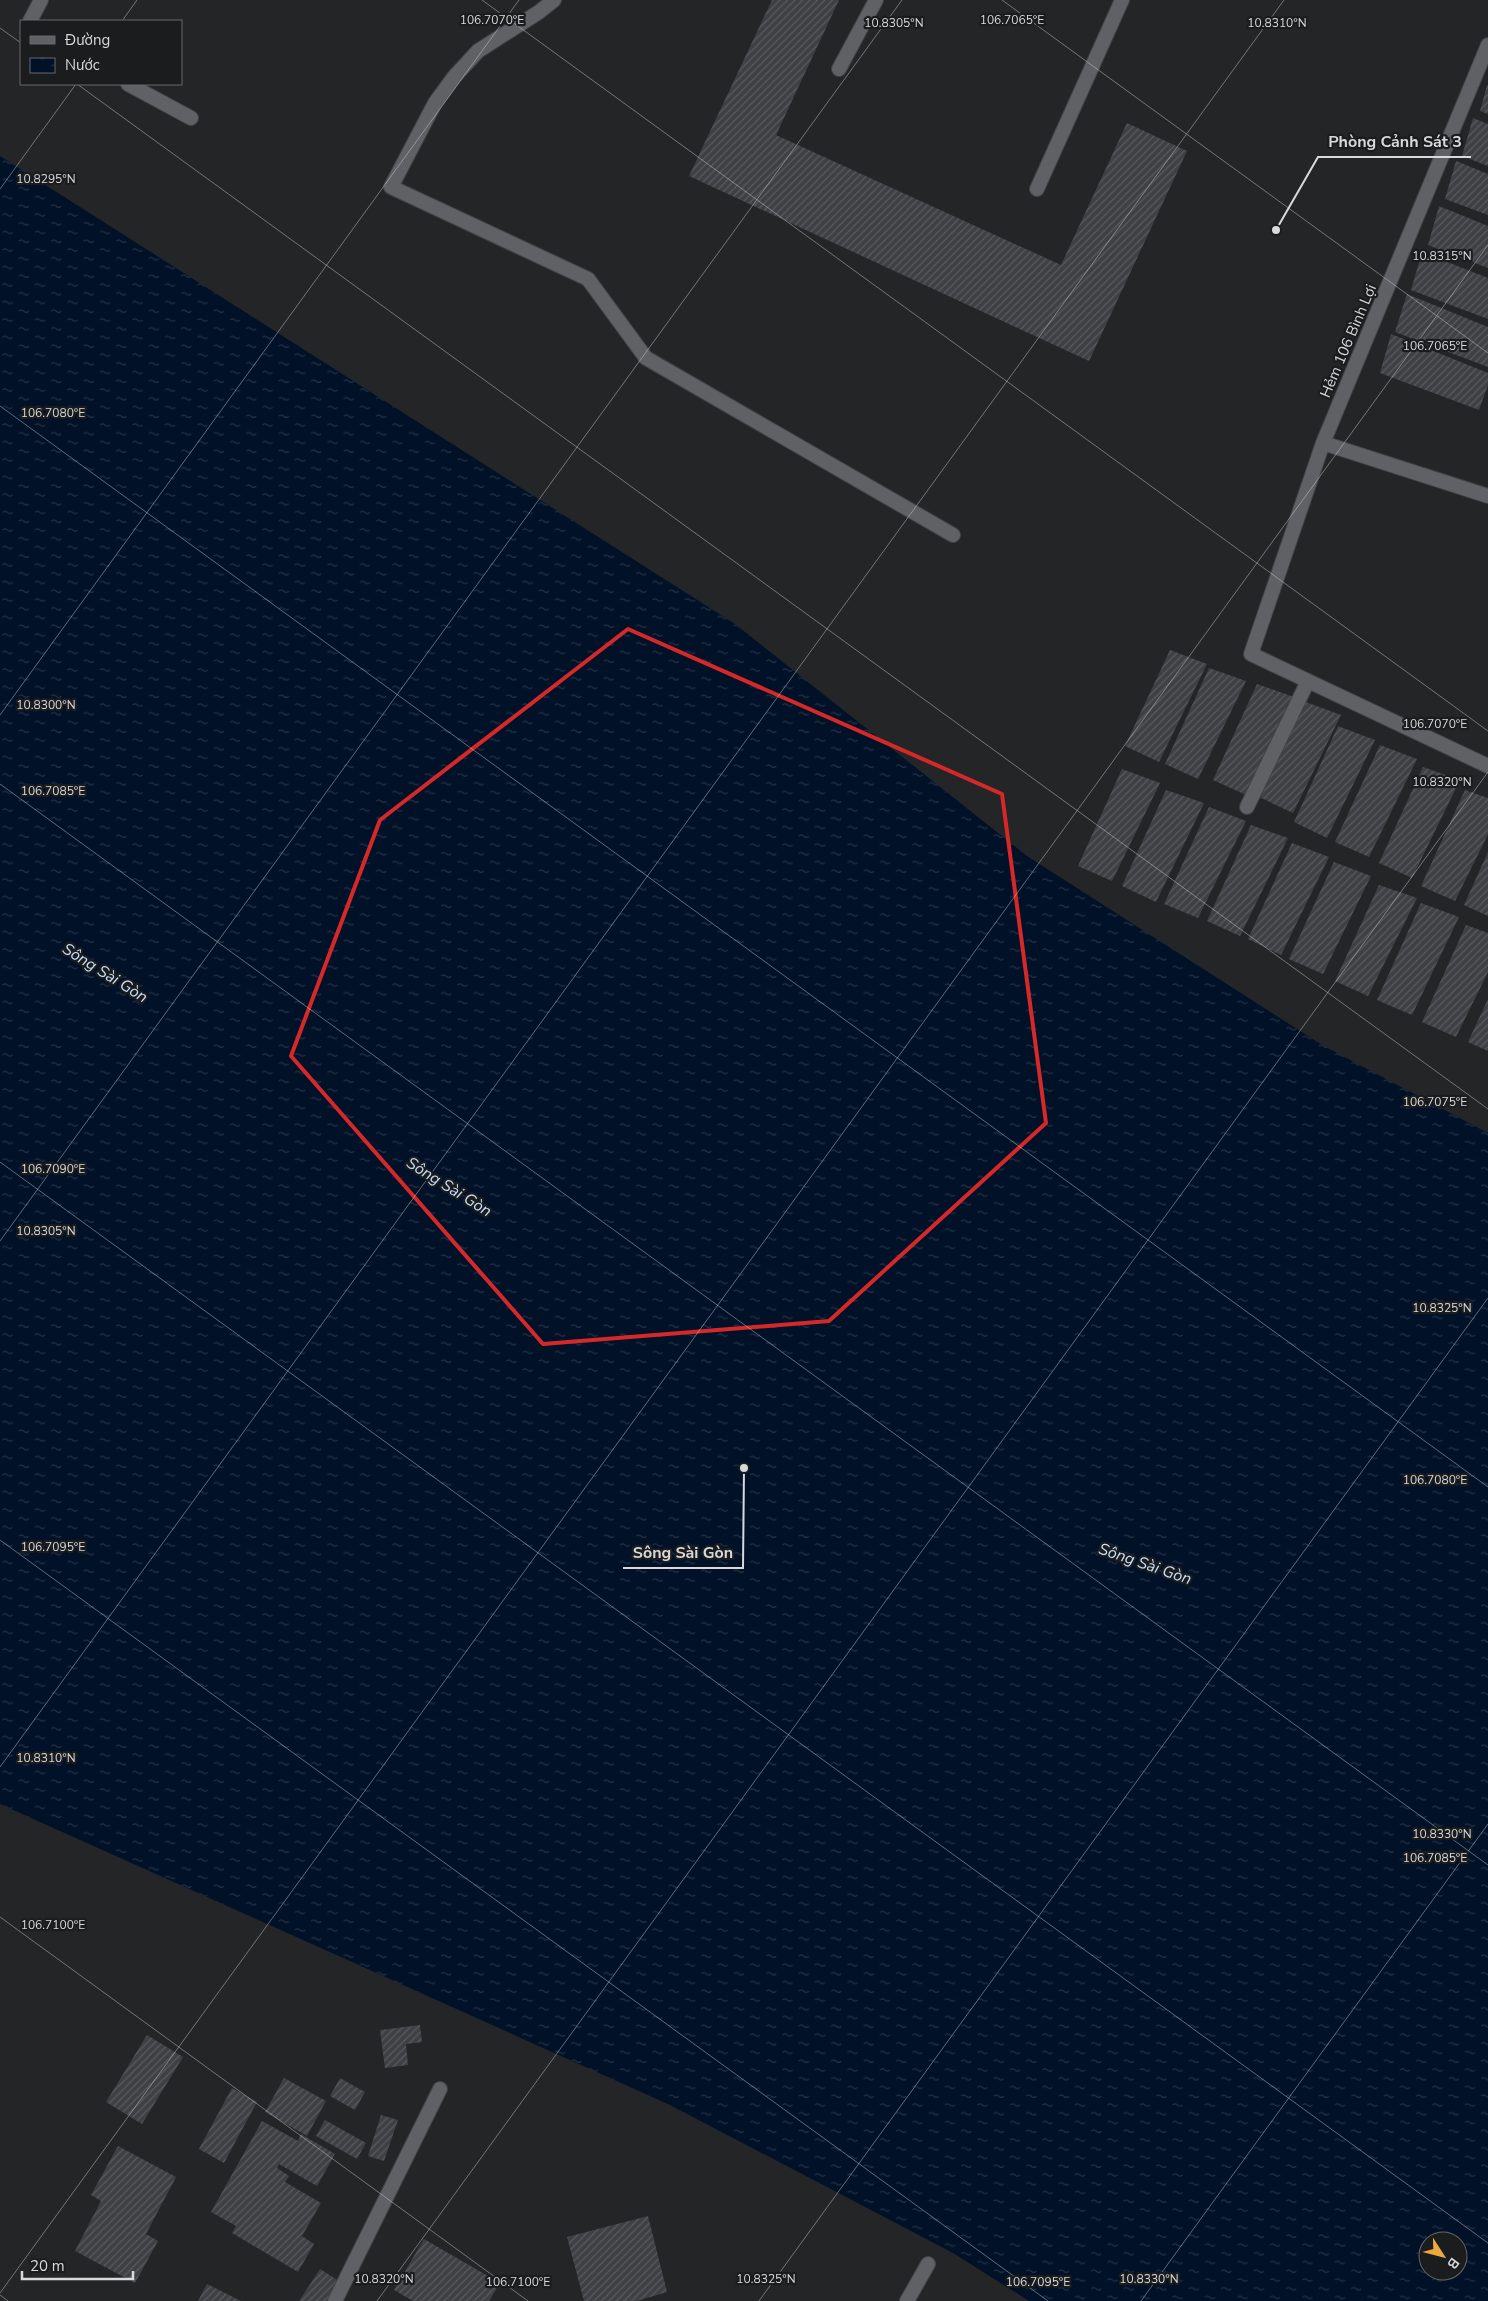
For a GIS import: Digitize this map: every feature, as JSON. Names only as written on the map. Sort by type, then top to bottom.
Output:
[{"type":"street","points":[[31,20],[41,0]]},
{"type":"street","points":[[554,0],[539,12],[478,51],[454,77],[434,103],[391,187],[588,280],[646,358],[953,535]]},
{"type":"street","points":[[839,69],[876,0]]},
{"type":"street","points":[[1037,188],[1122,0]]},
{"type":"street","name":"Hẻm 106 Bình Lợi","points":[[1308,681],[1251,654],[1323,443],[1488,45]]},
{"type":"street","points":[[130,85],[191,118]]},
{"type":"street","points":[[1323,443],[1488,496]]},
{"type":"street","points":[[1247,807],[1308,681],[1488,766]]},
{"type":"street","points":[[335,2301],[440,2089]]},
{"type":"street","points":[[907,2301],[928,2264]]},
{"type":"highlighted area","points":[[628,629],[1002,794],[1046,1123],[829,1321],[543,1344],[291,1056],[380,820]]},
{"type":"water","name":"Sông Sài Gòn","points":[[0,156],[735,624],[1027,856],[1322,1045],[1488,1133],[1488,2301],[1029,2301],[953,2253],[670,2105],[0,1804]]},
{"type":"building","points":[[772,0],[839,0],[776,135],[1061,265],[1127,123],[1187,151],[1089,361],[689,176]]},
{"type":"building","points":[[1488,85],[1488,114],[1480,111]]},
{"type":"building","points":[[1473,118],[1488,124],[1488,166],[1462,156]]},
{"type":"building","points":[[1456,161],[1488,174],[1488,215],[1445,199]]},
{"type":"building","points":[[1439,206],[1488,226],[1488,268],[1428,245]]},
{"type":"building","points":[[1422,252],[1488,278],[1488,319],[1411,290]]},
{"type":"building","points":[[1407,294],[1488,327],[1488,367],[1395,332]]},
{"type":"building","points":[[1391,334],[1488,373],[1488,385],[1479,410],[1380,373]]},
{"type":"building","points":[[1170,650],[1207,664],[1159,762],[1125,746]]},
{"type":"building","points":[[1209,668],[1246,681],[1198,779],[1165,764]]},
{"type":"building","points":[[1257,684],[1294,697],[1246,795],[1213,780]]},
{"type":"building","points":[[1303,701],[1341,715],[1293,813],[1259,797]]},
{"type":"building","points":[[1338,726],[1375,740],[1327,838],[1294,822]]},
{"type":"building","points":[[1380,745],[1417,759],[1369,857],[1335,842]]},
{"type":"building","points":[[1423,767],[1460,780],[1412,878],[1379,863]]},
{"type":"building","points":[[1122,769],[1160,783],[1112,881],[1078,866]]},
{"type":"building","points":[[1166,790],[1204,803],[1156,902],[1122,886]]},
{"type":"building","points":[[1465,790],[1488,798],[1488,834],[1455,901],[1421,886]]},
{"type":"building","points":[[1209,807],[1246,821],[1198,918],[1164,904]]},
{"type":"building","points":[[1251,825],[1288,838],[1240,936],[1207,921]]},
{"type":"building","points":[[1292,843],[1329,857],[1281,955],[1248,939]]},
{"type":"building","points":[[1488,852],[1488,916],[1464,905]]},
{"type":"building","points":[[1334,862],[1371,876],[1323,974],[1289,959]]},
{"type":"building","points":[[1379,885],[1417,898],[1368,996],[1335,981]]},
{"type":"building","points":[[1421,903],[1459,917],[1412,1015],[1377,1000]]},
{"type":"building","points":[[1466,925],[1488,933],[1488,972],[1456,1037],[1422,1022]]},
{"type":"building","points":[[1488,999],[1488,1051],[1468,1042]]},
{"type":"building","points":[[420,2025],[422,2042],[406,2044],[408,2065],[385,2068],[380,2030]]},
{"type":"building","points":[[147,2035],[183,2057],[142,2124],[106,2102]]},
{"type":"building","points":[[284,2078],[326,2101],[307,2136],[265,2112]]},
{"type":"building","points":[[340,2078],[365,2092],[355,2110],[330,2096]]},
{"type":"building","points":[[232,2088],[257,2102],[224,2163],[199,2149]]},
{"type":"building","points":[[381,2115],[398,2120],[384,2161],[368,2156]]},
{"type":"building","points":[[325,2120],[366,2143],[357,2159],[316,2136]]},
{"type":"building","points":[[262,2121],[298,2141],[301,2134],[335,2154],[317,2186],[279,2164],[277,2168],[289,2176],[285,2182],[321,2203],[302,2236],[314,2244],[298,2272],[232,2233],[236,2226],[211,2212]]},
{"type":"building","points":[[118,2146],[176,2177],[146,2234],[158,2241],[135,2283],[75,2251],[101,2201],[91,2195]]},
{"type":"building","points":[[648,2216],[667,2292],[637,2301],[584,2301],[567,2237]]},
{"type":"building","points":[[424,2239],[500,2283],[489,2301],[413,2301],[394,2290]]},
{"type":"building","points":[[320,2269],[342,2283],[330,2301],[299,2301]]},
{"type":"building","points":[[207,2284],[241,2301],[198,2301]]},
{"type":"place","name":"Phòng Cảnh Sát 3","points":[[1276,230]]},
{"type":"place","name":"Sông Sài Gòn","points":[[744,1468]]}]
